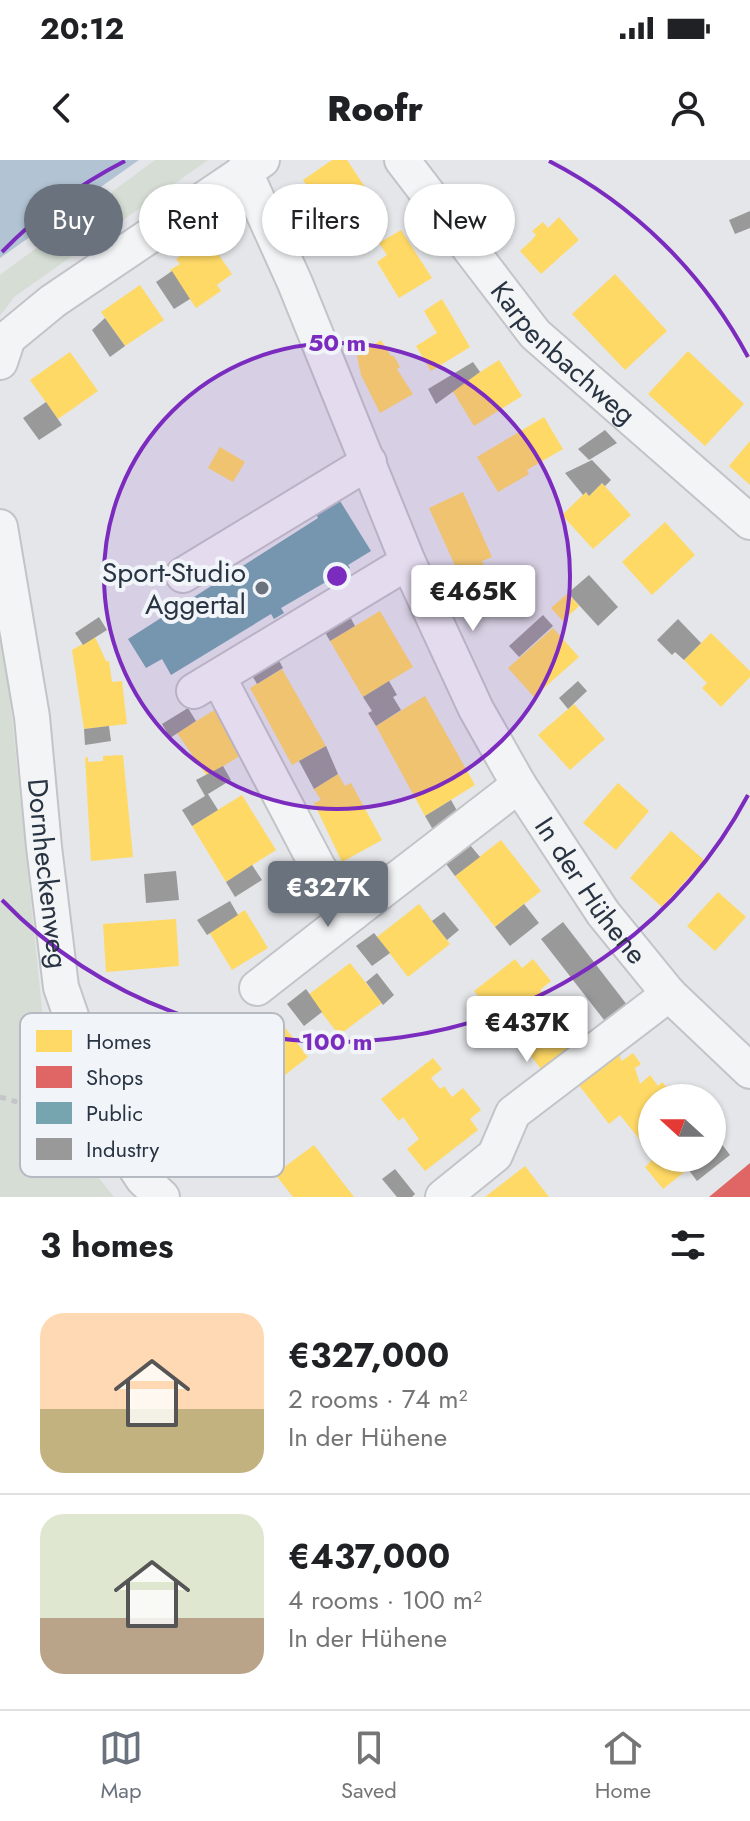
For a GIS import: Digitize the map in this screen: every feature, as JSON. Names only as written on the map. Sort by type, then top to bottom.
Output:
[{"type":"street","name":"Karpenbachweg","points":[[402,160],[535,334],[750,522]]},
{"type":"street","points":[[0,362],[8,338],[53,301],[253,165]]},
{"type":"street","name":"In der Hühene","points":[[253,165],[295,283],[408,562],[476,709],[519,785],[603,913],[669,994],[750,1071]]},
{"type":"street","points":[[183,575],[369,462]]},
{"type":"street","name":"Dornheckenweg","points":[[0,527],[32,717],[61,987],[70,1013]]},
{"type":"street","points":[[353,913],[319,869],[210,691],[408,562]]},
{"type":"street","points":[[257,988],[519,785]]},
{"type":"street","points":[[443,1197],[495,1155],[513,1113],[669,994]]},
{"type":"street","name":"Dornheckenweg","points":[[142,1177],[162,1197]]},
{"type":"path","points":[[0,1097],[20,1103]]},
{"type":"shaded area","points":[[155,160],[208,160],[174,184],[139,184],[139,209],[123,220],[123,184]]},
{"type":"shaded area","points":[[26,256],[72,256],[14,297],[0,316],[0,275]]},
{"type":"shaded area","points":[[0,600],[42,1013],[20,1013],[20,1177],[98,1177],[114,1197],[0,1197]]},
{"type":"water","points":[[0,160],[139,160],[105,184],[24,184],[24,241],[0,258]]},
{"type":"building: Homes","points":[[332,160],[347,160],[363,184],[306,184],[303,180]]},
{"type":"building: Homes","points":[[559,217],[579,240],[541,274],[520,251],[536,235],[532,231],[543,222],[548,228]]},
{"type":"building: Homes","points":[[401,230],[404,235],[404,256],[418,256],[432,278],[399,298],[377,262],[388,256],[388,238]]},
{"type":"building: Homes","points":[[180,256],[220,256],[232,274],[217,285],[221,291],[196,308],[170,270],[180,264],[176,259]]},
{"type":"building: Homes","points":[[615,274],[667,331],[625,370],[572,314]]},
{"type":"building: Homes","points":[[140,285],[164,320],[125,346],[101,312]]},
{"type":"building: Homes","points":[[442,299],[470,347],[431,371],[416,346],[437,333],[424,311]]},
{"type":"building: Homes","points":[[381,340],[394,356],[400,367],[397,369],[413,394],[380,413],[361,375],[357,356]]},
{"type":"building: Homes","points":[[688,351],[744,404],[705,446],[648,394]]},
{"type":"building: Homes","points":[[70,352],[98,391],[58,419],[30,380]]},
{"type":"building: Homes","points":[[499,360],[522,396],[474,426],[452,390]]},
{"type":"building: Homes","points":[[544,417],[563,449],[498,492],[477,457]]},
{"type":"building: Homes","points":[[750,441],[750,485],[729,466]]},
{"type":"building: Homes","points":[[220,447],[245,462],[233,482],[208,468]]},
{"type":"building: Homes","points":[[602,483],[631,515],[593,549],[562,515],[586,492],[589,496]]},
{"type":"building: Homes","points":[[463,492],[492,557],[482,561],[486,570],[462,581],[429,508]]},
{"type":"building: Homes","points":[[665,522],[695,555],[652,595],[622,562]]},
{"type":"building: Homes","points":[[568,593],[579,606],[563,621],[551,608]]},
{"type":"building: Homes","points":[[380,611],[413,667],[363,697],[330,641]]},
{"type":"building: Homes","points":[[553,628],[579,657],[534,697],[508,668]]},
{"type":"building: Homes","points":[[711,633],[750,671],[750,677],[721,707],[702,688],[707,683],[684,660]]},
{"type":"building: Homes","points":[[95,637],[106,661],[109,661],[112,682],[122,681],[127,724],[84,729],[72,650]]},
{"type":"building: Homes","points":[[282,669],[326,746],[292,765],[250,688]]},
{"type":"building: Homes","points":[[425,696],[475,785],[425,816],[376,726]]},
{"type":"building: Homes","points":[[574,704],[605,739],[570,770],[538,735]]},
{"type":"building: Homes","points":[[216,709],[243,754],[207,776],[177,733]]},
{"type":"building: Homes","points":[[123,755],[133,857],[91,861],[85,758],[88,757],[88,762],[103,761],[103,756]]},
{"type":"building: Homes","points":[[338,774],[345,786],[351,783],[382,840],[342,862],[314,803],[321,800],[314,789]]},
{"type":"building: Homes","points":[[618,783],[649,811],[616,850],[583,823]]},
{"type":"building: Homes","points":[[242,795],[276,850],[226,882],[192,826]]},
{"type":"building: Homes","points":[[671,831],[704,860],[662,907],[630,878]]},
{"type":"building: Homes","points":[[501,840],[541,891],[495,927],[455,876]]},
{"type":"building: Homes","points":[[718,892],[746,917],[715,951],[687,926]]},
{"type":"building: Homes","points":[[419,904],[450,944],[408,977],[377,937]]},
{"type":"building: Homes","points":[[245,910],[268,948],[232,970],[209,932]]},
{"type":"building: Homes","points":[[176,919],[179,966],[106,972],[103,924]]},
{"type":"building: Homes","points":[[515,959],[522,968],[533,959],[551,981],[540,990],[547,999],[551,996],[558,1005],[569,997],[586,1019],[575,1028],[582,1037],[541,1069],[510,1028],[506,1031],[474,991]]},
{"type":"building: Homes","points":[[350,963],[382,1003],[339,1035],[308,995]]},
{"type":"building: Homes","points":[[284,1026],[308,1057],[284,1076]]},
{"type":"building: Homes","points":[[621,1051],[622,1061],[633,1053],[641,1064],[635,1068],[640,1084],[638,1138],[620,1115],[609,1124],[575,1080]]},
{"type":"building: Homes","points":[[433,1058],[442,1069],[431,1078],[440,1089],[444,1086],[452,1097],[463,1088],[481,1110],[470,1119],[478,1130],[425,1171],[407,1149],[419,1139],[403,1117],[399,1121],[381,1099]]},
{"type":"building: Homes","points":[[650,1075],[657,1084],[640,1084]]},
{"type":"building: Homes","points":[[314,1145],[354,1197],[293,1197],[277,1177],[284,1177],[284,1167]]},
{"type":"building: Homes","points":[[525,1166],[549,1197],[485,1197],[507,1180]]},
{"type":"building: Homes","points":[[649,1172],[684,1172],[663,1189]]},
{"type":"building: Shops","points":[[750,1163],[750,1197],[709,1197]]},
{"type":"building: Public","name":"Sport-Studio Aggertal","points":[[337,496],[371,551],[348,565],[350,568],[281,608],[284,613],[274,619],[271,614],[171,675],[162,659],[146,668],[128,639],[318,518],[314,510]]},
{"type":"building: Industry","points":[[750,211],[750,228],[735,234],[729,220]]},
{"type":"building: Industry","points":[[172,271],[190,299],[174,309],[156,282]]},
{"type":"building: Industry","points":[[105,318],[125,346],[110,357],[92,330]]},
{"type":"building: Industry","points":[[473,362],[480,372],[436,404],[428,389]]},
{"type":"building: Industry","points":[[46,402],[62,425],[39,440],[23,418]]},
{"type":"building: Industry","points":[[605,430],[617,443],[589,460],[578,449]]},
{"type":"building: Industry","points":[[592,460],[611,480],[605,486],[602,483],[589,496],[586,492],[583,495],[565,473]]},
{"type":"building: Industry","points":[[589,575],[618,607],[598,626],[568,593]]},
{"type":"building: Industry","points":[[347,611],[355,626],[330,641],[322,627]]},
{"type":"building: Industry","points":[[543,615],[553,626],[519,657],[509,646]]},
{"type":"building: Industry","points":[[99,617],[107,630],[83,645],[75,633]]},
{"type":"building: Industry","points":[[678,619],[701,643],[684,660],[675,652],[672,655],[657,640]]},
{"type":"building: Industry","points":[[276,655],[283,668],[257,684],[249,670]]},
{"type":"building: Industry","points":[[389,681],[397,695],[393,697],[401,710],[376,726],[368,713],[372,711],[363,697]]},
{"type":"building: Industry","points":[[578,681],[587,691],[568,709],[559,698]]},
{"type":"building: Industry","points":[[188,708],[196,721],[170,738],[162,724]]},
{"type":"building: Industry","points":[[109,726],[111,741],[85,745],[84,729]]},
{"type":"building: Industry","points":[[326,746],[338,774],[314,789],[299,761]]},
{"type":"building: Industry","points":[[223,766],[231,780],[208,794],[218,810],[192,826],[182,810],[205,796],[196,780]]},
{"type":"building: Industry","points":[[451,800],[460,816],[436,835],[425,816]]},
{"type":"building: Industry","points":[[465,839],[480,857],[455,876],[441,857]]},
{"type":"building: Industry","points":[[252,865],[262,880],[235,897],[226,882]]},
{"type":"building: Industry","points":[[176,871],[179,900],[146,903],[144,874]]},
{"type":"building: Industry","points":[[230,901],[238,915],[207,935],[197,920]]},
{"type":"building: Industry","points":[[524,904],[539,923],[510,946],[495,927]]},
{"type":"building: Industry","points":[[444,912],[459,930],[447,940],[432,921]]},
{"type":"building: Industry","points":[[563,922],[631,1010],[608,1025],[541,939]]},
{"type":"building: Industry","points":[[374,933],[390,953],[372,966],[356,946]]},
{"type":"building: Industry","points":[[377,973],[394,995],[383,1005],[366,982]]},
{"type":"building: Industry","points":[[306,989],[322,1012],[304,1026],[287,1004]]},
{"type":"building: Industry","points":[[395,1169],[415,1194],[412,1197],[397,1197],[382,1179]]},
{"type":"building: Industry","points":[[690,1172],[708,1172],[697,1181]]},
{"type":"place","name":"Sport-Studio Aggertal","points":[[262,588]]}]
